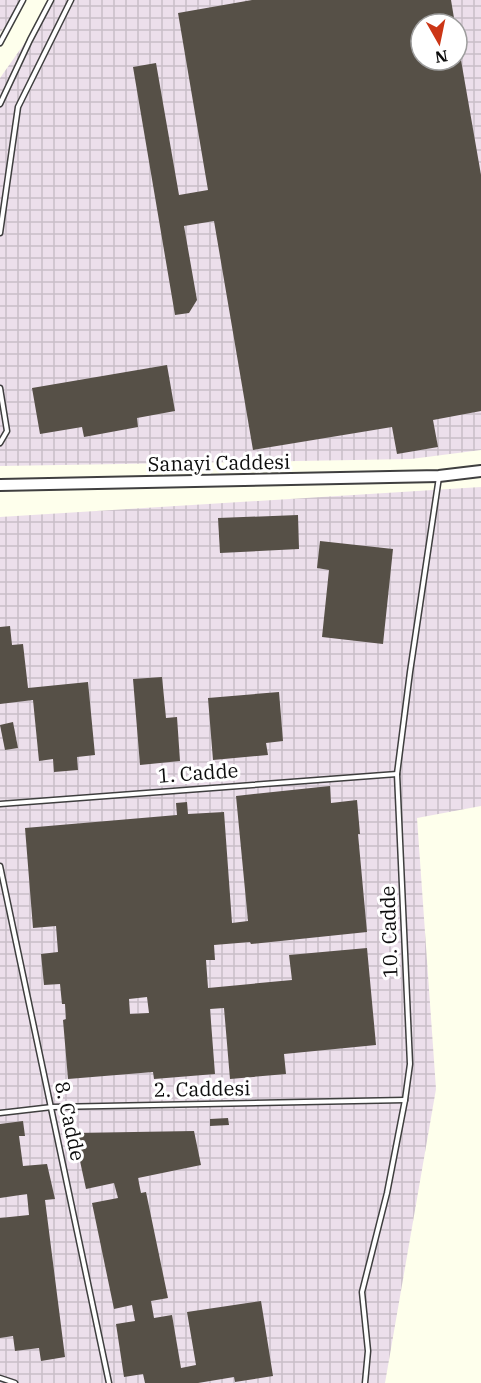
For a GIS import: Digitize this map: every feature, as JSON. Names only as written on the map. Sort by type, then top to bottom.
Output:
[{"type":"street","name":"Sanayi Caddesi","points":[[0,485],[439,476],[481,471]]},
{"type":"lane","points":[[0,42],[23,0]]},
{"type":"lane","points":[[0,104],[51,0]]},
{"type":"lane","points":[[0,233],[18,107],[71,0]]},
{"type":"lane","points":[[0,388],[7,431],[0,443]]},
{"type":"lane","name":"10. Cadde","points":[[365,1383],[368,1351],[362,1292],[387,1193],[410,1064],[398,774],[410,672],[439,476]]},
{"type":"lane","name":"1. Cadde","points":[[0,804],[398,774]]},
{"type":"lane","name":"8. Cadde","points":[[0,866],[109,1383]]},
{"type":"lane","name":"2. Caddesi","points":[[0,1113],[52,1107],[405,1100]]},
{"type":"lane","points":[[0,1378],[15,1383]]},
{"type":"shaded area","points":[[0,0],[25,0],[0,33]]},
{"type":"shaded area","points":[[55,0],[481,0],[481,450],[411,459],[0,466],[0,78]]},
{"type":"shaded area","points":[[481,487],[481,806],[417,818],[436,1089],[385,1383],[0,1383],[0,517]]},
{"type":"building","points":[[252,0],[451,0],[453,12],[409,12],[409,72],[463,72],[481,175],[481,411],[433,420],[438,447],[397,454],[392,427],[253,450],[214,221],[184,226],[197,300],[189,313],[175,315],[133,67],[156,63],[179,195],[208,190],[178,13]]},
{"type":"building","points":[[167,365],[175,411],[137,418],[138,427],[84,437],[82,427],[40,434],[32,388]]},
{"type":"building","points":[[298,515],[299,549],[220,553],[218,518]]},
{"type":"building","points":[[320,541],[393,549],[383,644],[322,637],[329,570],[317,568]]},
{"type":"building","points":[[10,626],[12,645],[23,644],[28,688],[88,682],[95,755],[77,757],[78,770],[54,772],[53,759],[39,761],[33,700],[0,704],[0,627]]},
{"type":"building","points":[[162,677],[166,718],[177,717],[180,761],[140,765],[133,679]]},
{"type":"building","points":[[279,692],[283,741],[266,743],[268,755],[213,760],[208,698]]},
{"type":"building","points":[[13,722],[18,748],[5,750],[0,725]]},
{"type":"building","points":[[330,786],[331,803],[357,800],[367,932],[251,944],[250,942],[214,945],[215,960],[206,960],[208,988],[292,980],[289,955],[367,948],[376,1045],[284,1054],[286,1074],[230,1079],[224,1008],[210,1009],[215,1074],[154,1079],[153,1072],[68,1079],[63,1020],[66,1019],[65,1004],[62,1004],[60,984],[44,985],[41,954],[58,952],[56,926],[33,928],[25,828],[177,815],[176,803],[187,802],[188,814],[224,812],[232,923],[248,921],[236,796]],"holes":[[[147,997],[149,1013],[130,1014],[129,999]]]},
{"type":"building","points":[[228,1118],[229,1125],[210,1126],[210,1119]]},
{"type":"building","points":[[23,1121],[25,1136],[19,1136],[23,1166],[47,1164],[55,1199],[45,1200],[65,1357],[41,1361],[39,1348],[15,1351],[13,1336],[0,1338],[0,1218],[29,1215],[27,1194],[0,1198],[0,1124]]},
{"type":"building","points":[[194,1131],[201,1165],[138,1178],[141,1193],[146,1192],[168,1298],[151,1301],[154,1318],[172,1315],[181,1368],[196,1365],[187,1312],[261,1301],[273,1376],[235,1382],[234,1377],[198,1383],[145,1383],[143,1374],[124,1377],[116,1324],[135,1321],[132,1305],[114,1309],[92,1203],[118,1198],[114,1183],[86,1189],[74,1133]]}]
